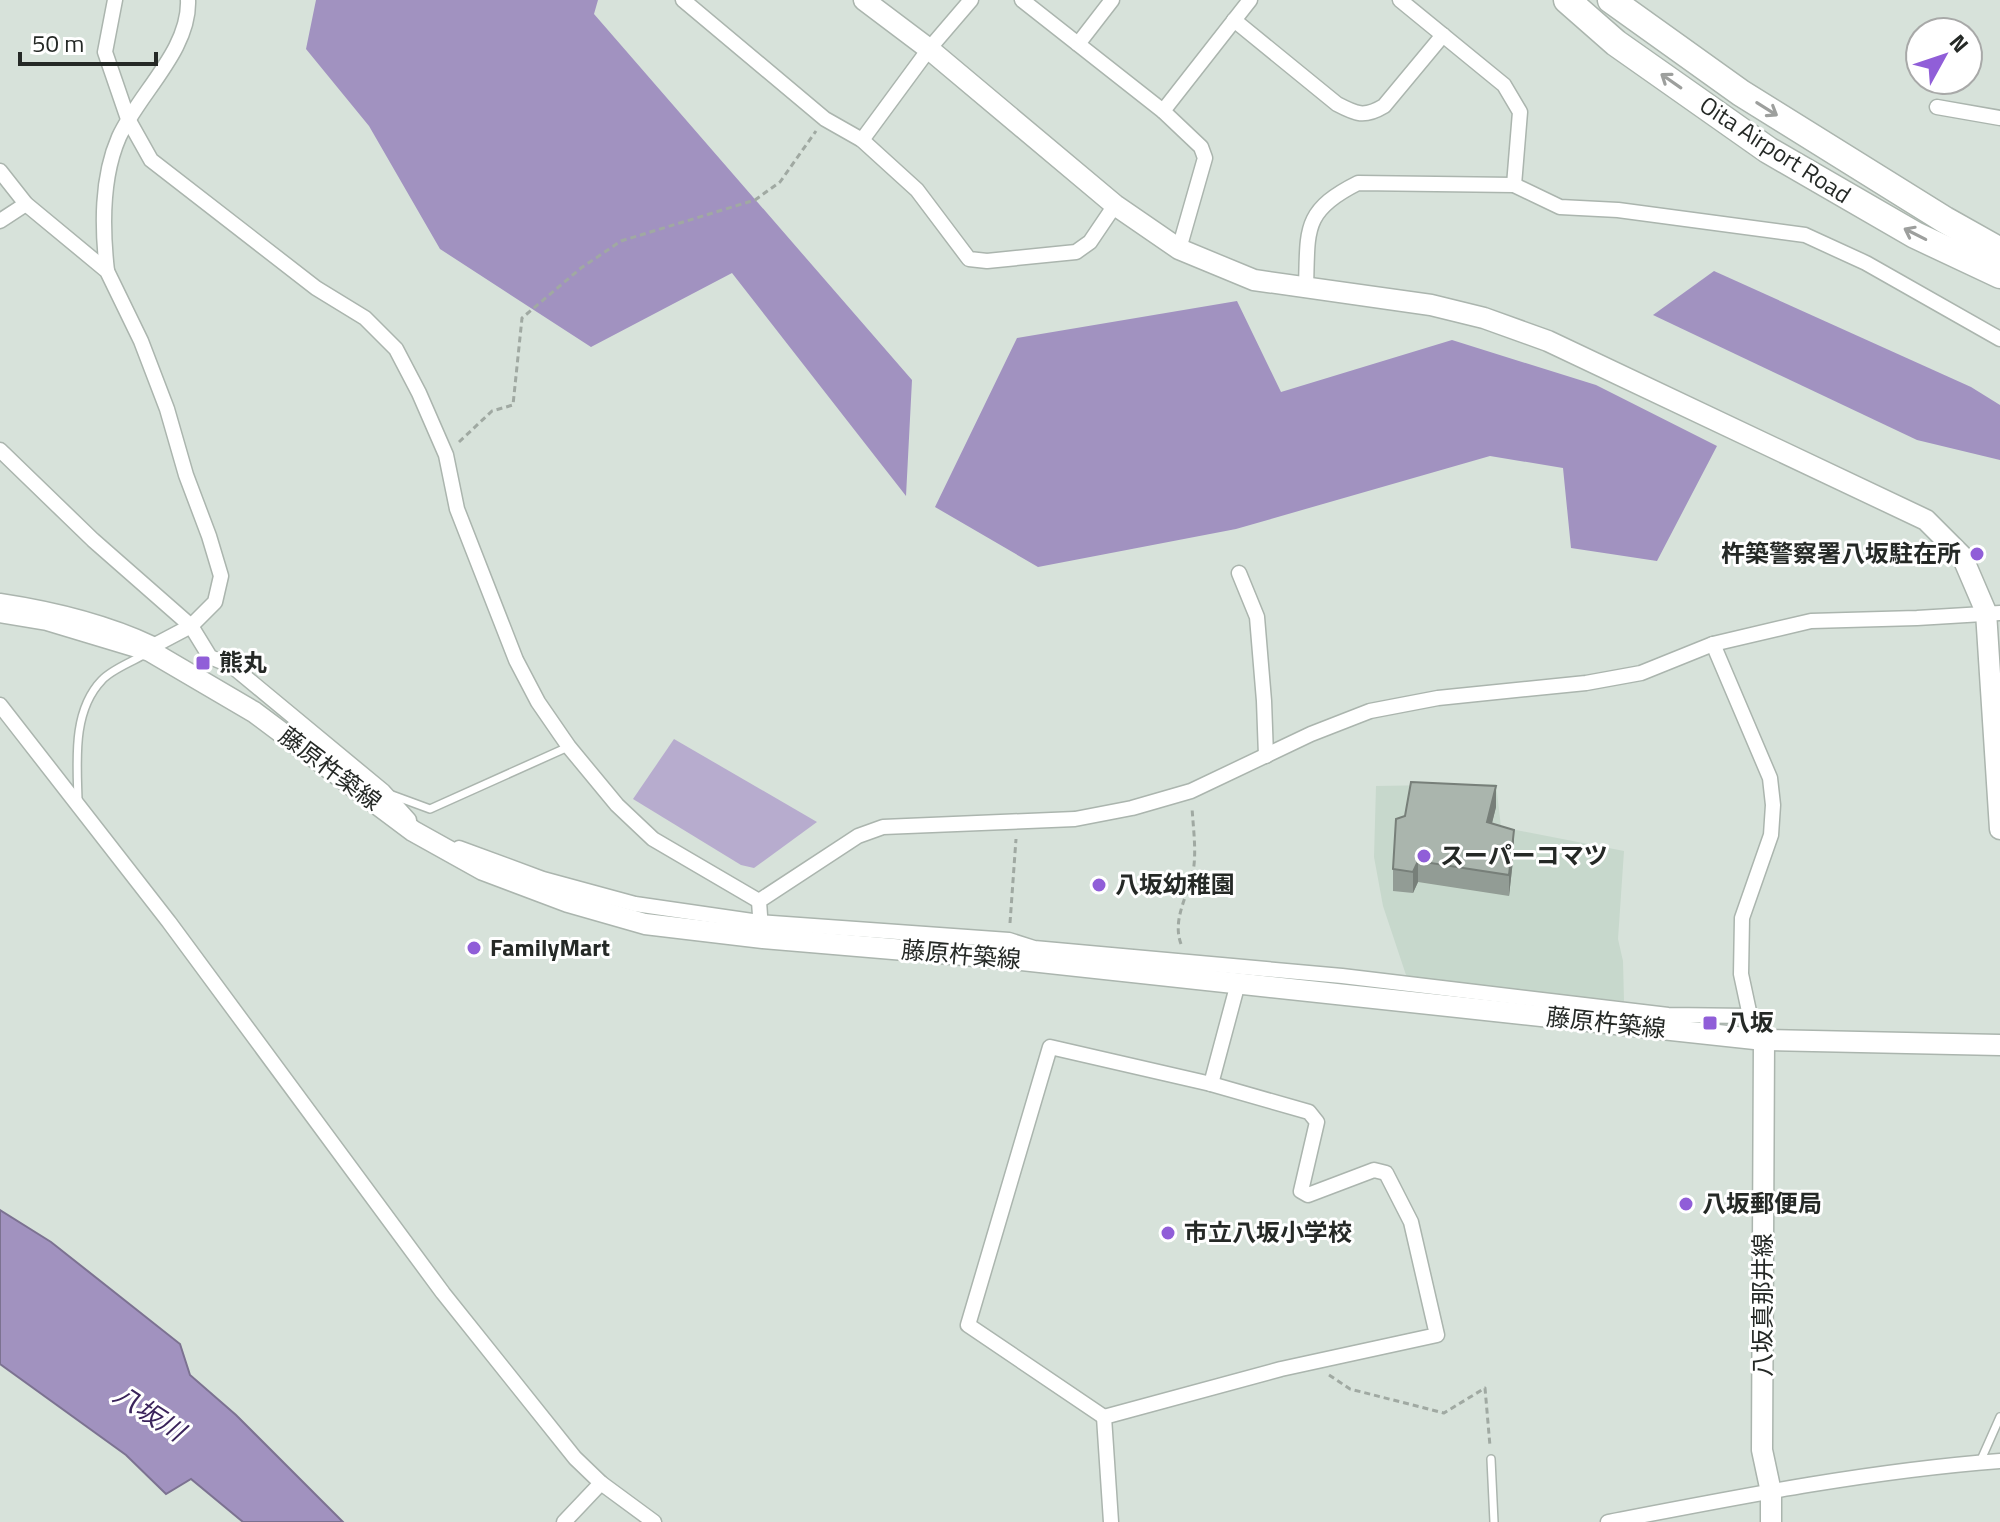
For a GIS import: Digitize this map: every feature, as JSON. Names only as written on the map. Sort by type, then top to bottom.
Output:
[{"type":"highway","name":"Oita Airport Road","points":[[1567,0],[1616,43],[1768,150],[1915,235],[2000,275]]},
{"type":"highway","name":"Oita Airport Road","points":[[1611,0],[1741,93],[1933,213],[2000,251]]},
{"type":"main road","points":[[864,0],[929,49],[1115,205],[1179,249],[1254,280],[1431,305],[1484,318],[1548,341],[1926,520],[1962,556],[1993,612],[2000,829]]},
{"type":"main road","name":"藤原杵築線","points":[[0,612],[47,620],[153,648],[254,712],[413,831],[483,870],[568,902],[645,924],[761,930],[1764,1040],[2000,1045]]},
{"type":"main road","name":"八坂真那井線","points":[[1764,1040],[1762,1450],[1771,1492],[1771,1522]]},
{"type":"street","points":[[115,0],[105,52],[128,119],[151,160],[316,288],[380,329],[396,349],[446,455],[457,509],[516,660],[538,702],[569,747],[617,805],[653,839],[759,901]]},
{"type":"street","points":[[0,601],[104,623],[153,648],[191,626],[215,602],[221,576],[209,536],[141,341],[107,271],[104,239],[106,183],[118,139],[180,41],[188,0]]},
{"type":"street","points":[[862,140],[929,49],[971,0]]},
{"type":"street","points":[[1022,0],[1163,111],[1201,147],[1205,158],[1179,249]]},
{"type":"street","points":[[1078,44],[1112,0]]},
{"type":"street","points":[[1163,111],[1250,0]]},
{"type":"street","points":[[1400,0],[1504,85],[1520,112],[1514,185]]},
{"type":"street","points":[[690,2],[825,119],[862,140],[917,190],[969,259],[987,261],[1076,252],[1090,242],[1115,205]]},
{"type":"street","points":[[1234,20],[1337,104],[1355,113],[1371,114],[1384,106],[1443,35]]},
{"type":"street","points":[[1937,107],[2000,118]]},
{"type":"street","points":[[0,171],[26,204],[107,271]]},
{"type":"street","points":[[1306,287],[1308,231],[1317,212],[1338,193],[1358,183],[1514,185],[1560,207],[1618,210],[1805,235],[1866,263],[2000,339]]},
{"type":"street","points":[[0,221],[26,204]]},
{"type":"street","points":[[0,450],[93,540],[191,626],[210,657],[232,666],[383,791],[410,821],[461,849],[543,879],[635,904],[761,930],[1009,940],[1034,948],[1342,976],[1668,1015],[1750,1016]]},
{"type":"street","points":[[1239,573],[1257,617],[1266,756]]},
{"type":"street","points":[[759,901],[858,836],[883,827],[1075,819],[1132,808],[1191,791],[1311,734],[1370,711],[1438,698],[1586,683],[1641,673],[1713,644],[1811,621],[1993,612]]},
{"type":"street","points":[[1713,644],[1770,778],[1773,805],[1771,835],[1742,918],[1741,974],[1750,1016],[1764,1040]]},
{"type":"street","points":[[0,705],[169,922],[443,1293],[575,1458],[601,1483],[654,1522]]},
{"type":"street","points":[[759,901],[761,930]]},
{"type":"street","points":[[1211,1084],[1238,983]]},
{"type":"street","points":[[1050,1047],[1211,1084],[1309,1112],[1317,1122],[1301,1191],[1308,1195],[1374,1170],[1386,1173],[1411,1222],[1437,1335],[1281,1369],[1104,1417],[968,1325],[1050,1047]]},
{"type":"street","points":[[1104,1417],[1111,1522]]},
{"type":"street","points":[[1608,1522],[1771,1492],[1993,1460]]},
{"type":"street","points":[[564,1522],[601,1483]]},
{"type":"lane","points":[[78,803],[77,741],[85,708],[102,679],[153,648]]},
{"type":"lane","points":[[383,791],[430,809],[569,747]]},
{"type":"lane","points":[[1993,1460],[2000,1417]]},
{"type":"lane","points":[[1491,1459],[1494,1522]]},
{"type":"path","points":[[446,455],[492,411],[513,405],[522,318],[581,268],[621,241],[755,200],[780,182],[825,119]]},
{"type":"path","points":[[1187,952],[1181,946],[1177,933],[1195,861],[1191,791]]},
{"type":"path","points":[[1009,940],[1017,822]]},
{"type":"path","points":[[1324,1371],[1350,1389],[1444,1413],[1485,1388],[1491,1459]]},
{"type":"shaded area","points":[[316,0],[598,0],[594,14],[912,380],[906,496],[732,273],[591,347],[440,249],[369,126],[306,49]]},
{"type":"shaded area","points":[[1714,271],[1971,387],[2000,405],[2000,460],[1917,440],[1653,315]]},
{"type":"shaded area","points":[[1237,301],[1281,392],[1452,340],[1596,385],[1717,446],[1657,561],[1571,548],[1563,468],[1490,456],[1236,529],[1038,567],[935,507],[1017,338]]},
{"type":"shaded area","points":[[674,739],[817,822],[754,868],[741,865],[633,799]]},
{"type":"shaded area","points":[[1496,784],[1501,827],[1624,851],[1618,939],[1623,961],[1624,1001],[1408,981],[1383,906],[1374,857],[1376,786]]},
{"type":"water","name":"八坂川","points":[[0,1210],[51,1242],[180,1344],[190,1375],[236,1415],[343,1522],[243,1522],[191,1479],[166,1494],[126,1455],[0,1364]]},
{"type":"building","points":[[1411,782],[1496,786],[1487,822],[1514,830],[1509,875],[1418,861],[1413,872],[1393,869],[1396,819],[1405,816]]},
{"type":"place","name":"杵築警察署八坂駐在所","points":[[1977,554]]},
{"type":"place","name":"熊丸","points":[[203,663]]},
{"type":"place","name":"スーパーコマツ","points":[[1424,856]]},
{"type":"place","name":"八坂幼稚園","points":[[1099,885]]},
{"type":"place","name":"FamilyMart","points":[[474,948]]},
{"type":"place","name":"八坂","points":[[1710,1023]]},
{"type":"place","name":"八坂郵便局","points":[[1686,1204]]},
{"type":"place","name":"市立八坂小学校","points":[[1168,1233]]}]
